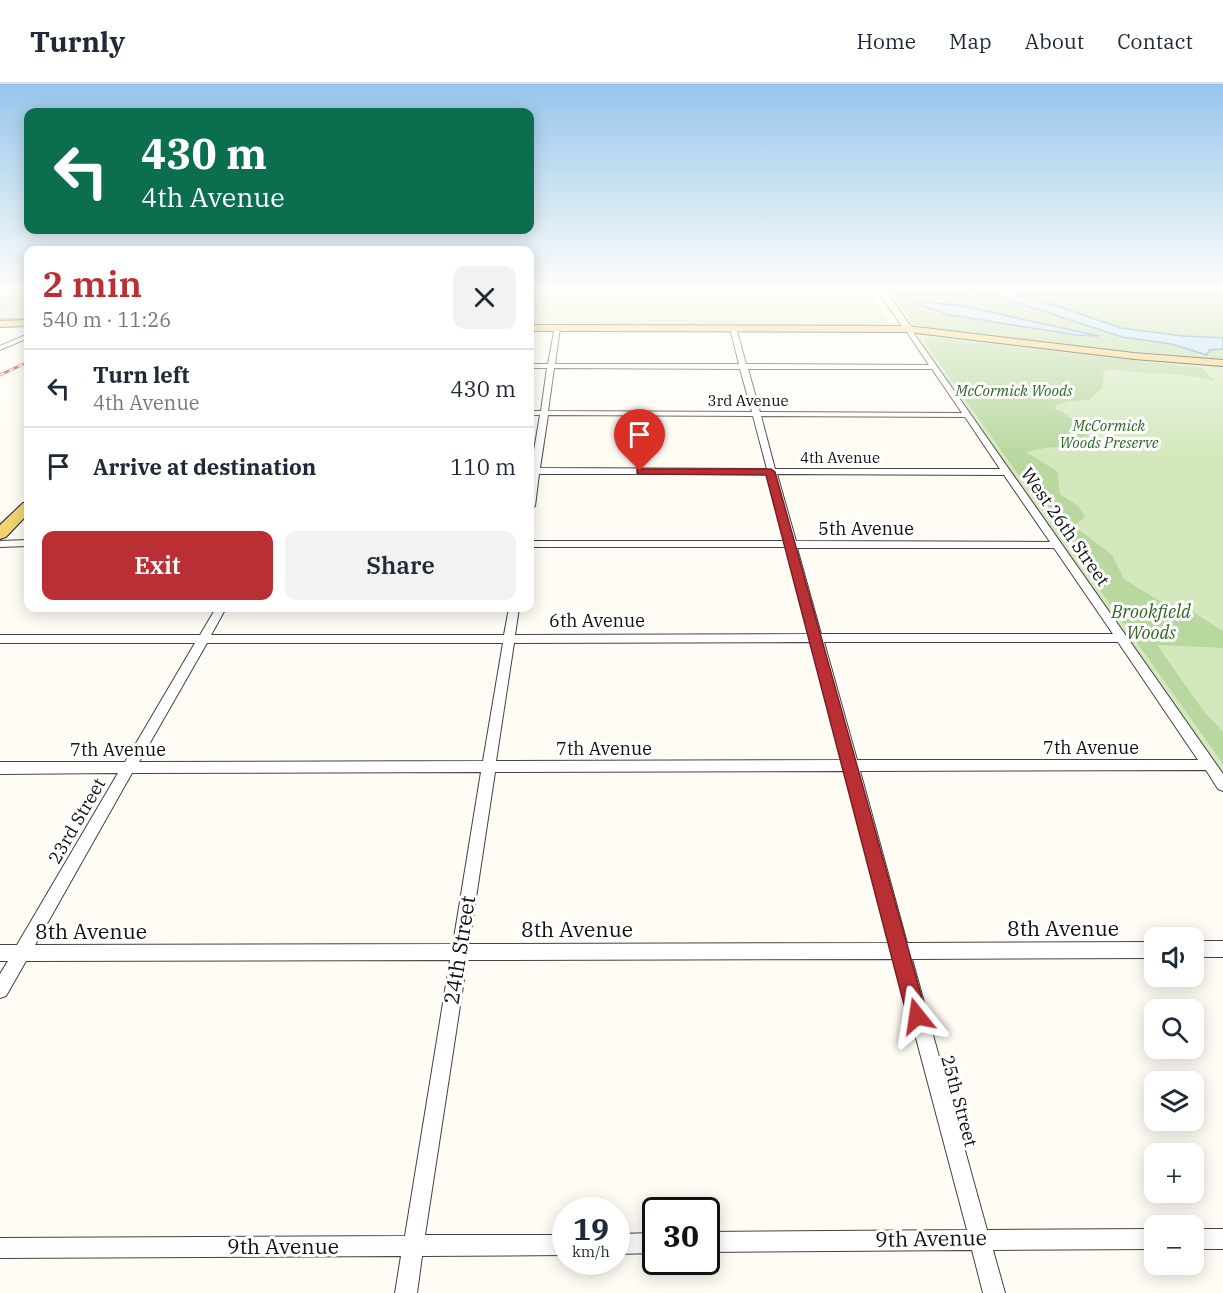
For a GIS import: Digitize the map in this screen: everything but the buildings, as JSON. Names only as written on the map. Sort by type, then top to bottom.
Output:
[{"type":"main road","points":[[1034,343],[1223,364]]},
{"type":"main road","points":[[0,534],[24,510]]},
{"type":"street","points":[[534,461],[555,343]]},
{"type":"street","name":"25th Street","points":[[737,343],[993,1293]]},
{"type":"street","name":"West 26th Street","points":[[918,343],[1223,785]]},
{"type":"street","points":[[534,366],[934,367]]},
{"type":"street","name":"3rd Avenue","points":[[534,413],[967,415]]},
{"type":"street","name":"4th Avenue","points":[[534,471],[1007,472]]},
{"type":"street","points":[[0,544],[24,543]]},
{"type":"street","name":"5th Avenue","points":[[534,544],[1058,545]]},
{"type":"street","name":"23rd Street","points":[[0,990],[219,612]]},
{"type":"street","name":"24th Street","points":[[406,1293],[513,612]]},
{"type":"street","name":"6th Avenue","points":[[0,639],[1121,638]]},
{"type":"street","name":"7th Avenue","points":[[0,768],[1209,765]]},
{"type":"street","points":[[1204,950],[1223,949]]},
{"type":"street","name":"8th Avenue","points":[[0,953],[1144,950]]},
{"type":"street","name":"9th Avenue","points":[[720,1242],[979,1238],[1144,1239]]},
{"type":"street","points":[[1204,1239],[1223,1239]]},
{"type":"street","name":"9th Avenue","points":[[0,1248],[552,1245]]},
{"type":"green space","name":"McCormick Woods Preserve","points":[[921,343],[1171,343],[1192,349],[1223,349],[1223,775]]},
{"type":"green space","name":"McCormick Woods","points":[[925,343],[986,343],[1202,368],[1214,381],[1185,375],[1108,369],[1103,373],[1103,387],[1089,400],[1068,401],[1056,405],[1055,409],[1077,423],[1093,444],[1026,452],[1057,471],[1060,494],[1078,506],[1085,517],[1074,526],[1112,555],[1124,579],[1158,600],[1188,609],[1223,631],[1223,648],[1157,645],[1202,709],[1223,732],[1223,764]]},
{"type":"green space","points":[[1060,343],[1167,343],[1207,354],[1209,350],[1223,349],[1223,359]]},
{"type":"water","points":[[1167,343],[1223,343],[1223,349],[1209,350],[1207,355]]},
{"type":"railway","points":[[0,375],[24,364]]},
{"type":"route","points":[[640,471],[771,472],[917,1016]]},
{"type":"park label","name":"Brookfield Woods","points":[[1151,622]]}]
